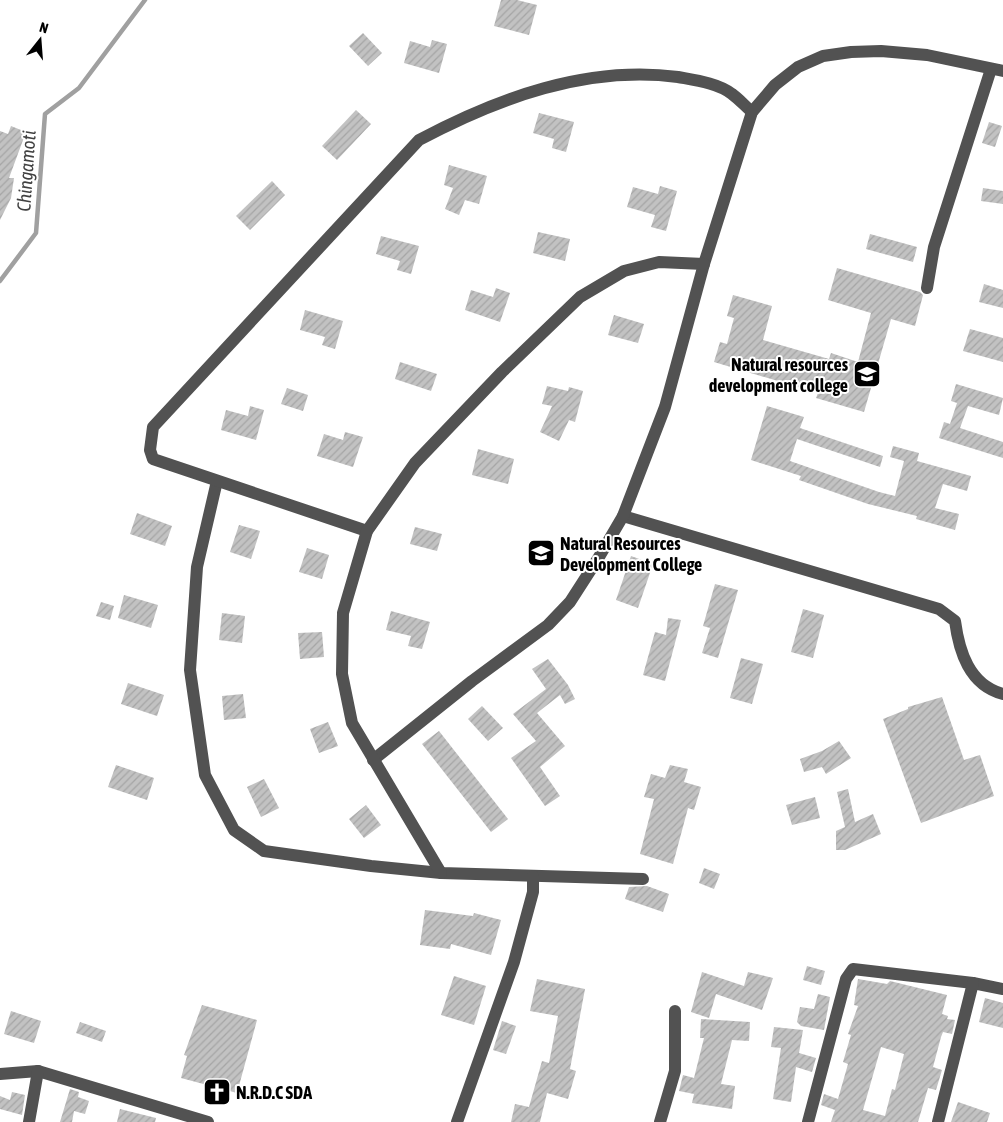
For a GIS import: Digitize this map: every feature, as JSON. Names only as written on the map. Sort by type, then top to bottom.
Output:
[{"type":"street","points":[[373,760],[472,681],[548,625],[570,602],[623,516],[665,407],[704,264],[752,112],[775,85],[798,67],[823,56],[851,52],[880,51],[927,56],[997,70],[934,247],[927,288]]},
{"type":"street","points":[[367,531],[153,459],[150,450],[153,427],[419,140],[465,116],[506,100],[561,83],[623,75],[666,76],[695,80],[731,92],[752,112]]},
{"type":"street","points":[[441,873],[352,723],[342,674],[343,613],[367,531],[415,463],[502,372],[580,297],[624,271],[659,262],[704,264]]},
{"type":"street","points":[[217,481],[197,567],[190,670],[205,775],[234,830],[264,852],[441,873],[643,879]]},
{"type":"street","points":[[623,516],[939,609],[955,621],[958,643],[969,670],[994,692],[1003,694]]},
{"type":"street","points":[[457,1122],[514,962],[533,892],[533,876]]},
{"type":"street","points":[[808,1122],[846,979],[853,969],[973,983],[1003,989]]},
{"type":"street","points":[[938,1122],[973,983]]},
{"type":"street","points":[[660,1122],[675,1071],[675,1011]]},
{"type":"street","points":[[29,1122],[38,1071]]},
{"type":"street","points":[[0,1074],[38,1071],[208,1122]]},
{"type":"building","points":[[501,0],[517,0],[537,5],[529,35],[494,26]]},
{"type":"building","points":[[363,33],[382,53],[368,66],[349,46]]},
{"type":"building","points":[[432,40],[447,44],[439,73],[404,63],[410,41],[430,47]]},
{"type":"building","points":[[356,110],[371,124],[337,160],[322,146]]},
{"type":"building","points":[[539,113],[574,122],[566,152],[552,148],[554,139],[533,133]]},
{"type":"building","points":[[989,122],[1002,126],[995,147],[982,143]]},
{"type":"building","points":[[11,126],[26,132],[9,178],[14,178],[11,198],[0,220],[0,131],[8,134]]},
{"type":"building","points":[[449,165],[487,176],[479,204],[465,200],[459,215],[445,209],[453,188],[444,185]]},
{"type":"building","points":[[272,181],[285,195],[250,230],[236,216]]},
{"type":"building","points":[[660,186],[677,191],[666,231],[651,227],[655,215],[627,207],[633,187],[658,194]]},
{"type":"building","points":[[983,188],[1003,191],[1003,204],[981,201]]},
{"type":"building","points":[[538,232],[570,239],[565,261],[533,253]]},
{"type":"building","points":[[870,234],[917,247],[913,262],[866,249]]},
{"type":"building","points":[[381,236],[419,246],[411,274],[397,270],[400,261],[376,254]]},
{"type":"building","points":[[837,268],[920,292],[923,295],[915,326],[891,319],[864,412],[816,398],[818,393],[714,362],[720,342],[727,344],[734,318],[727,316],[733,295],[772,306],[763,340],[829,359],[831,353],[858,362],[871,313],[828,300]]},
{"type":"building","points":[[984,284],[1003,290],[1003,308],[979,302]]},
{"type":"building","points":[[496,288],[510,293],[500,322],[465,310],[471,290],[493,297]]},
{"type":"building","points":[[305,310],[343,321],[335,349],[322,345],[325,337],[300,330]]},
{"type":"building","points":[[614,315],[644,324],[638,343],[608,335]]},
{"type":"building","points":[[970,329],[1003,338],[1003,362],[963,351]]},
{"type":"building","points":[[400,362],[437,374],[431,391],[395,379]]},
{"type":"building","points":[[956,384],[1003,398],[999,415],[968,406],[960,428],[1003,442],[1003,458],[939,438],[944,422],[950,424],[957,403],[951,401]]},
{"type":"building","points":[[547,386],[568,391],[569,387],[583,391],[575,422],[569,420],[559,441],[540,432],[552,406],[542,404]]},
{"type":"building","points":[[287,388],[308,395],[303,411],[281,404]]},
{"type":"building","points":[[250,406],[264,410],[256,440],[221,430],[226,410],[248,416]]},
{"type":"building","points":[[767,406],[804,417],[800,428],[883,456],[880,467],[797,439],[790,461],[879,492],[895,496],[904,461],[890,457],[893,446],[919,453],[917,461],[971,476],[967,491],[943,484],[935,508],[959,514],[955,530],[916,519],[917,516],[868,504],[799,480],[801,476],[751,460]]},
{"type":"building","points":[[345,432],[363,437],[353,467],[317,456],[324,434],[343,440]]},
{"type":"building","points":[[478,449],[514,459],[508,484],[472,475]]},
{"type":"building","points":[[137,513],[172,526],[165,546],[130,534]]},
{"type":"building","points":[[239,525],[260,531],[251,559],[230,552]]},
{"type":"building","points":[[415,527],[442,534],[437,551],[410,544]]},
{"type":"building","points":[[307,548],[329,555],[322,579],[299,572]]},
{"type":"building","points":[[631,556],[653,564],[638,608],[616,600]]},
{"type":"building","points":[[715,584],[738,590],[718,658],[702,653],[710,628],[703,626]]},
{"type":"building","points":[[124,595],[158,605],[151,628],[118,618]]},
{"type":"building","points":[[101,602],[114,606],[110,620],[96,616]]},
{"type":"building","points":[[803,609],[824,615],[813,658],[791,652]]},
{"type":"building","points":[[391,611],[430,622],[422,649],[408,646],[411,636],[386,630]]},
{"type":"building","points":[[222,613],[245,616],[242,643],[219,640]]},
{"type":"building","points":[[668,618],[681,620],[665,681],[643,675],[655,632],[666,635]]},
{"type":"building","points":[[322,632],[324,657],[300,659],[298,633]]},
{"type":"building","points":[[741,658],[763,664],[752,704],[730,698]]},
{"type":"building","points":[[548,659],[568,685],[575,699],[565,704],[560,695],[537,713],[565,746],[540,767],[560,796],[545,806],[511,758],[536,741],[513,714],[546,689],[532,669]]},
{"type":"building","points":[[128,683],[164,695],[157,716],[121,704]]},
{"type":"building","points":[[243,694],[246,718],[224,720],[222,696]]},
{"type":"building","points":[[942,697],[964,760],[980,755],[994,796],[921,823],[883,719],[908,709],[908,707]]},
{"type":"building","points":[[482,706],[503,728],[488,741],[468,719]]},
{"type":"building","points":[[328,722],[338,746],[319,753],[310,729]]},
{"type":"building","points":[[439,731],[508,819],[491,832],[422,744]]},
{"type":"building","points":[[839,741],[851,758],[826,774],[822,767],[804,772],[800,759],[822,751]]},
{"type":"building","points":[[116,765],[154,778],[147,800],[108,787]]},
{"type":"building","points":[[670,765],[688,769],[684,782],[701,787],[694,810],[688,808],[673,864],[640,854],[654,799],[644,797],[651,774],[665,778]]},
{"type":"building","points":[[264,779],[279,808],[261,817],[247,787]]},
{"type":"building","points":[[848,789],[855,822],[873,814],[881,834],[845,850],[836,850],[836,831],[845,827],[837,792]]},
{"type":"building","points":[[815,797],[820,818],[792,825],[786,805]]},
{"type":"building","points":[[366,805],[381,825],[364,838],[349,819]]},
{"type":"building","points":[[704,868],[720,874],[714,889],[699,883]]},
{"type":"building","points":[[647,886],[669,894],[663,912],[625,899],[629,887]]},
{"type":"building","points":[[425,910],[473,916],[474,913],[501,920],[491,955],[451,944],[450,949],[420,945]]},
{"type":"building","points":[[807,966],[825,971],[821,985],[803,980]]},
{"type":"building","points":[[702,972],[744,986],[748,972],[773,978],[762,1010],[716,994],[709,1018],[691,1012]]},
{"type":"building","points":[[454,976],[486,986],[474,1025],[441,1015]]},
{"type":"building","points":[[537,979],[585,989],[570,1069],[576,1071],[568,1099],[547,1093],[540,1122],[511,1122],[515,1104],[529,1107],[542,1061],[549,1063],[558,1016],[530,1011]]},
{"type":"building","points":[[858,979],[887,984],[890,981],[947,995],[942,1014],[948,1016],[947,1019],[955,1020],[952,1034],[943,1032],[941,1037],[933,1067],[942,1070],[936,1090],[928,1088],[918,1122],[831,1122],[835,1110],[821,1105],[824,1094],[838,1099],[848,1064],[843,1062],[851,1035],[848,1034],[858,1006],[854,1005]],"holes":[[[881,1047],[904,1054],[895,1090],[892,1089],[885,1116],[863,1110]]]},
{"type":"building","points":[[818,994],[830,997],[824,1030],[801,1026],[797,1022],[800,1007],[814,1009]]},
{"type":"building","points":[[985,998],[1003,1003],[1003,1028],[979,1022]]},
{"type":"building","points":[[202,1005],[257,1020],[237,1093],[181,1078],[187,1056],[184,1055]]},
{"type":"building","points":[[11,1011],[41,1021],[34,1043],[4,1034]]},
{"type":"building","points":[[701,1019],[750,1022],[749,1041],[732,1040],[721,1084],[735,1086],[732,1109],[692,1103],[694,1094],[679,1091],[683,1075],[694,1078],[704,1038],[700,1038]]},
{"type":"building","points":[[502,1021],[516,1026],[506,1054],[493,1050]]},
{"type":"building","points":[[80,1022],[106,1031],[102,1042],[76,1033]]},
{"type":"building","points":[[774,1027],[803,1030],[799,1053],[816,1058],[812,1072],[796,1067],[791,1102],[773,1099],[781,1048],[771,1047]]},
{"type":"building","points":[[70,1089],[79,1092],[78,1097],[89,1101],[85,1114],[74,1111],[72,1122],[60,1122]]},
{"type":"building","points":[[12,1092],[25,1095],[22,1115],[0,1109],[0,1096],[10,1100]]},
{"type":"building","points":[[958,1102],[990,1113],[987,1122],[951,1122]]},
{"type":"building","points":[[120,1109],[156,1118],[155,1122],[117,1122]]},
{"type":"waterway","name":"Chingamoti","points":[[0,281],[36,233],[45,114],[79,88],[145,0]]},
{"type":"place","name":"Natural resources development college","points":[[867,374]]},
{"type":"place","name":"Natural Resources Development College","points":[[541,553]]},
{"type":"place","name":"N.R.D.C SDA","points":[[217,1092]]}]
